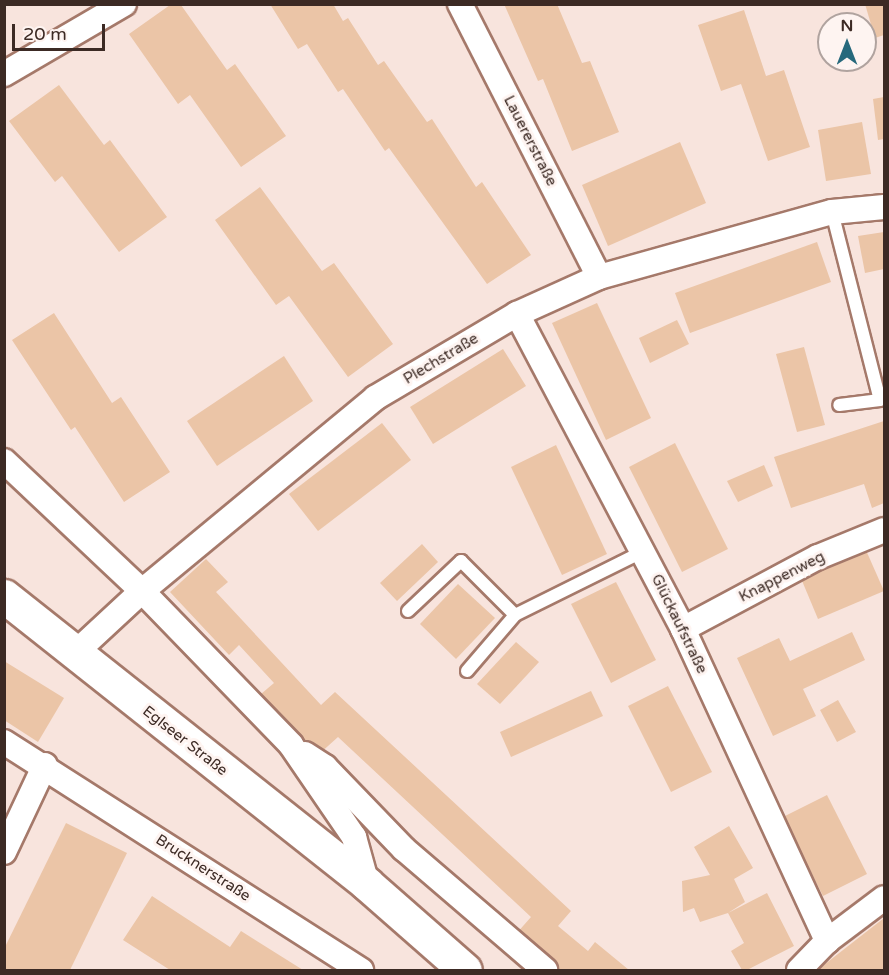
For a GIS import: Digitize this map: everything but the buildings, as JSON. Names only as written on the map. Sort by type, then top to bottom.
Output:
[{"type":"street","points":[[4,74],[124,4]]},
{"type":"street","name":"Lauererstraße","points":[[460,4],[599,277]]},
{"type":"street","name":"Plechstraße","points":[[74,654],[142,591],[375,398],[517,314],[599,277],[832,212],[885,207]]},
{"type":"street","name":"Glückaufstraße","points":[[517,314],[683,629],[827,941]]},
{"type":"street","points":[[4,460],[142,591],[291,745],[354,837],[367,884]]},
{"type":"street","name":"Knappenweg","points":[[683,629],[818,557],[885,530]]},
{"type":"street","name":"Eglseer Straße","points":[[4,596],[74,654],[367,884],[465,970]]},
{"type":"street","name":"Brucknerstraße","points":[[4,742],[45,765],[361,970]]},
{"type":"street","points":[[291,745],[325,767],[404,849],[545,970]]},
{"type":"street","points":[[4,852],[45,765]]},
{"type":"street","points":[[799,970],[827,941],[885,898]]},
{"type":"lane","points":[[832,212],[880,400],[839,405]]},
{"type":"lane","points":[[467,671],[515,615],[642,552]]},
{"type":"lane","points":[[408,611],[461,561],[515,615]]}]
